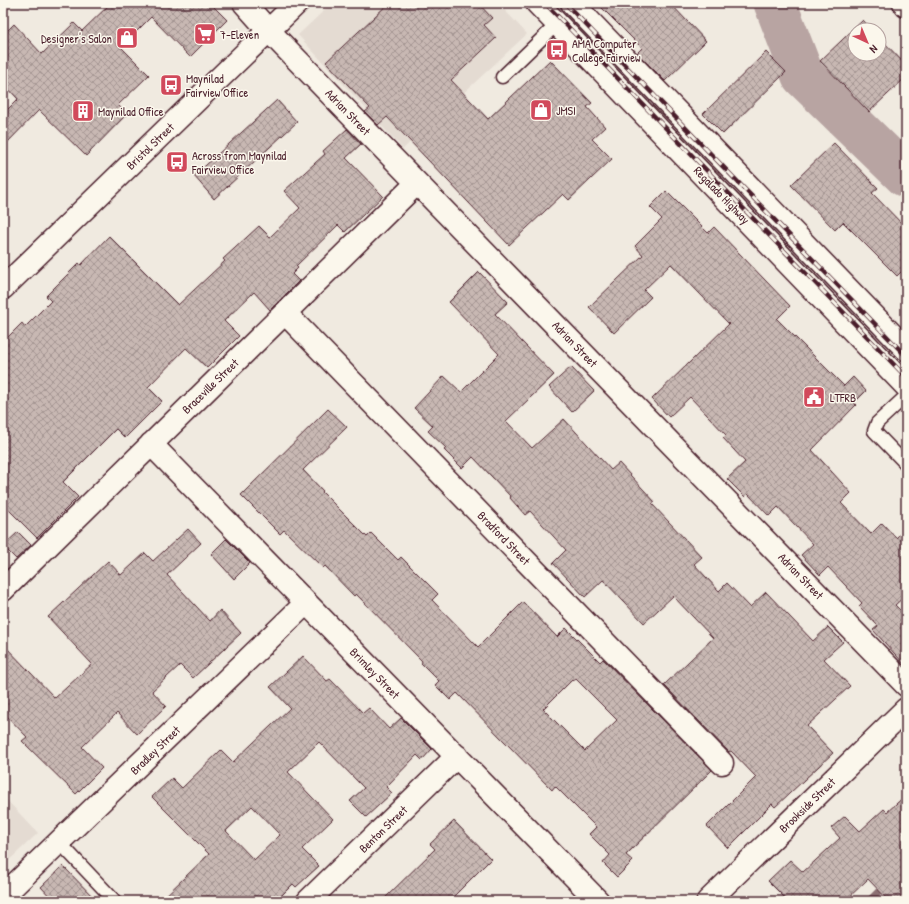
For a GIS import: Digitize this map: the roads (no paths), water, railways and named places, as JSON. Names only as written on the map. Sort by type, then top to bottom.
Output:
[{"type":"street","name":"Adrian Street","points":[[244,3],[269,31],[906,685]]},
{"type":"street","name":"Bristol Street","points":[[3,288],[297,3]]},
{"type":"street","name":"Regalado Highway","points":[[537,3],[906,386]]},
{"type":"street","points":[[572,3],[906,349]]},
{"type":"street","name":"Braceville Street","points":[[3,590],[417,183]]},
{"type":"street","name":"Bradford Street","points":[[285,313],[722,763]]},
{"type":"street","name":"Brimley Street","points":[[151,444],[457,756],[586,897]]},
{"type":"street","name":"Bradley Street","points":[[3,896],[306,603]]},
{"type":"street","name":"Brookside Street","points":[[708,901],[906,709]]},
{"type":"street","name":"Benton Street","points":[[308,901],[457,756]]},
{"type":"lane","points":[[502,77],[557,24]]},
{"type":"lane","points":[[906,396],[877,423],[874,431],[906,464]]},
{"type":"lane","points":[[59,842],[115,901]]},
{"type":"waterway","points":[[775,3],[803,76],[906,176]]},
{"type":"waterway","points":[[869,901],[886,884]]},
{"type":"railway","points":[[545,3],[906,377]]},
{"type":"railway","points":[[565,3],[906,356]]},
{"type":"place","name":"7-Eleven","points":[[205,34]]},
{"type":"place","name":"Designer's Salon","points":[[127,38]]},
{"type":"place","name":"AMA Computer College Fairview","points":[[557,50]]},
{"type":"place","name":"Maynilad Fairview Office","points":[[171,85]]},
{"type":"place","name":"JMSI","points":[[541,110]]},
{"type":"place","name":"Maynilad Office","points":[[83,111]]},
{"type":"place","name":"Across from Maynilad Fairview Office","points":[[177,162]]},
{"type":"place","name":"LTFRB","points":[[814,397]]}]
